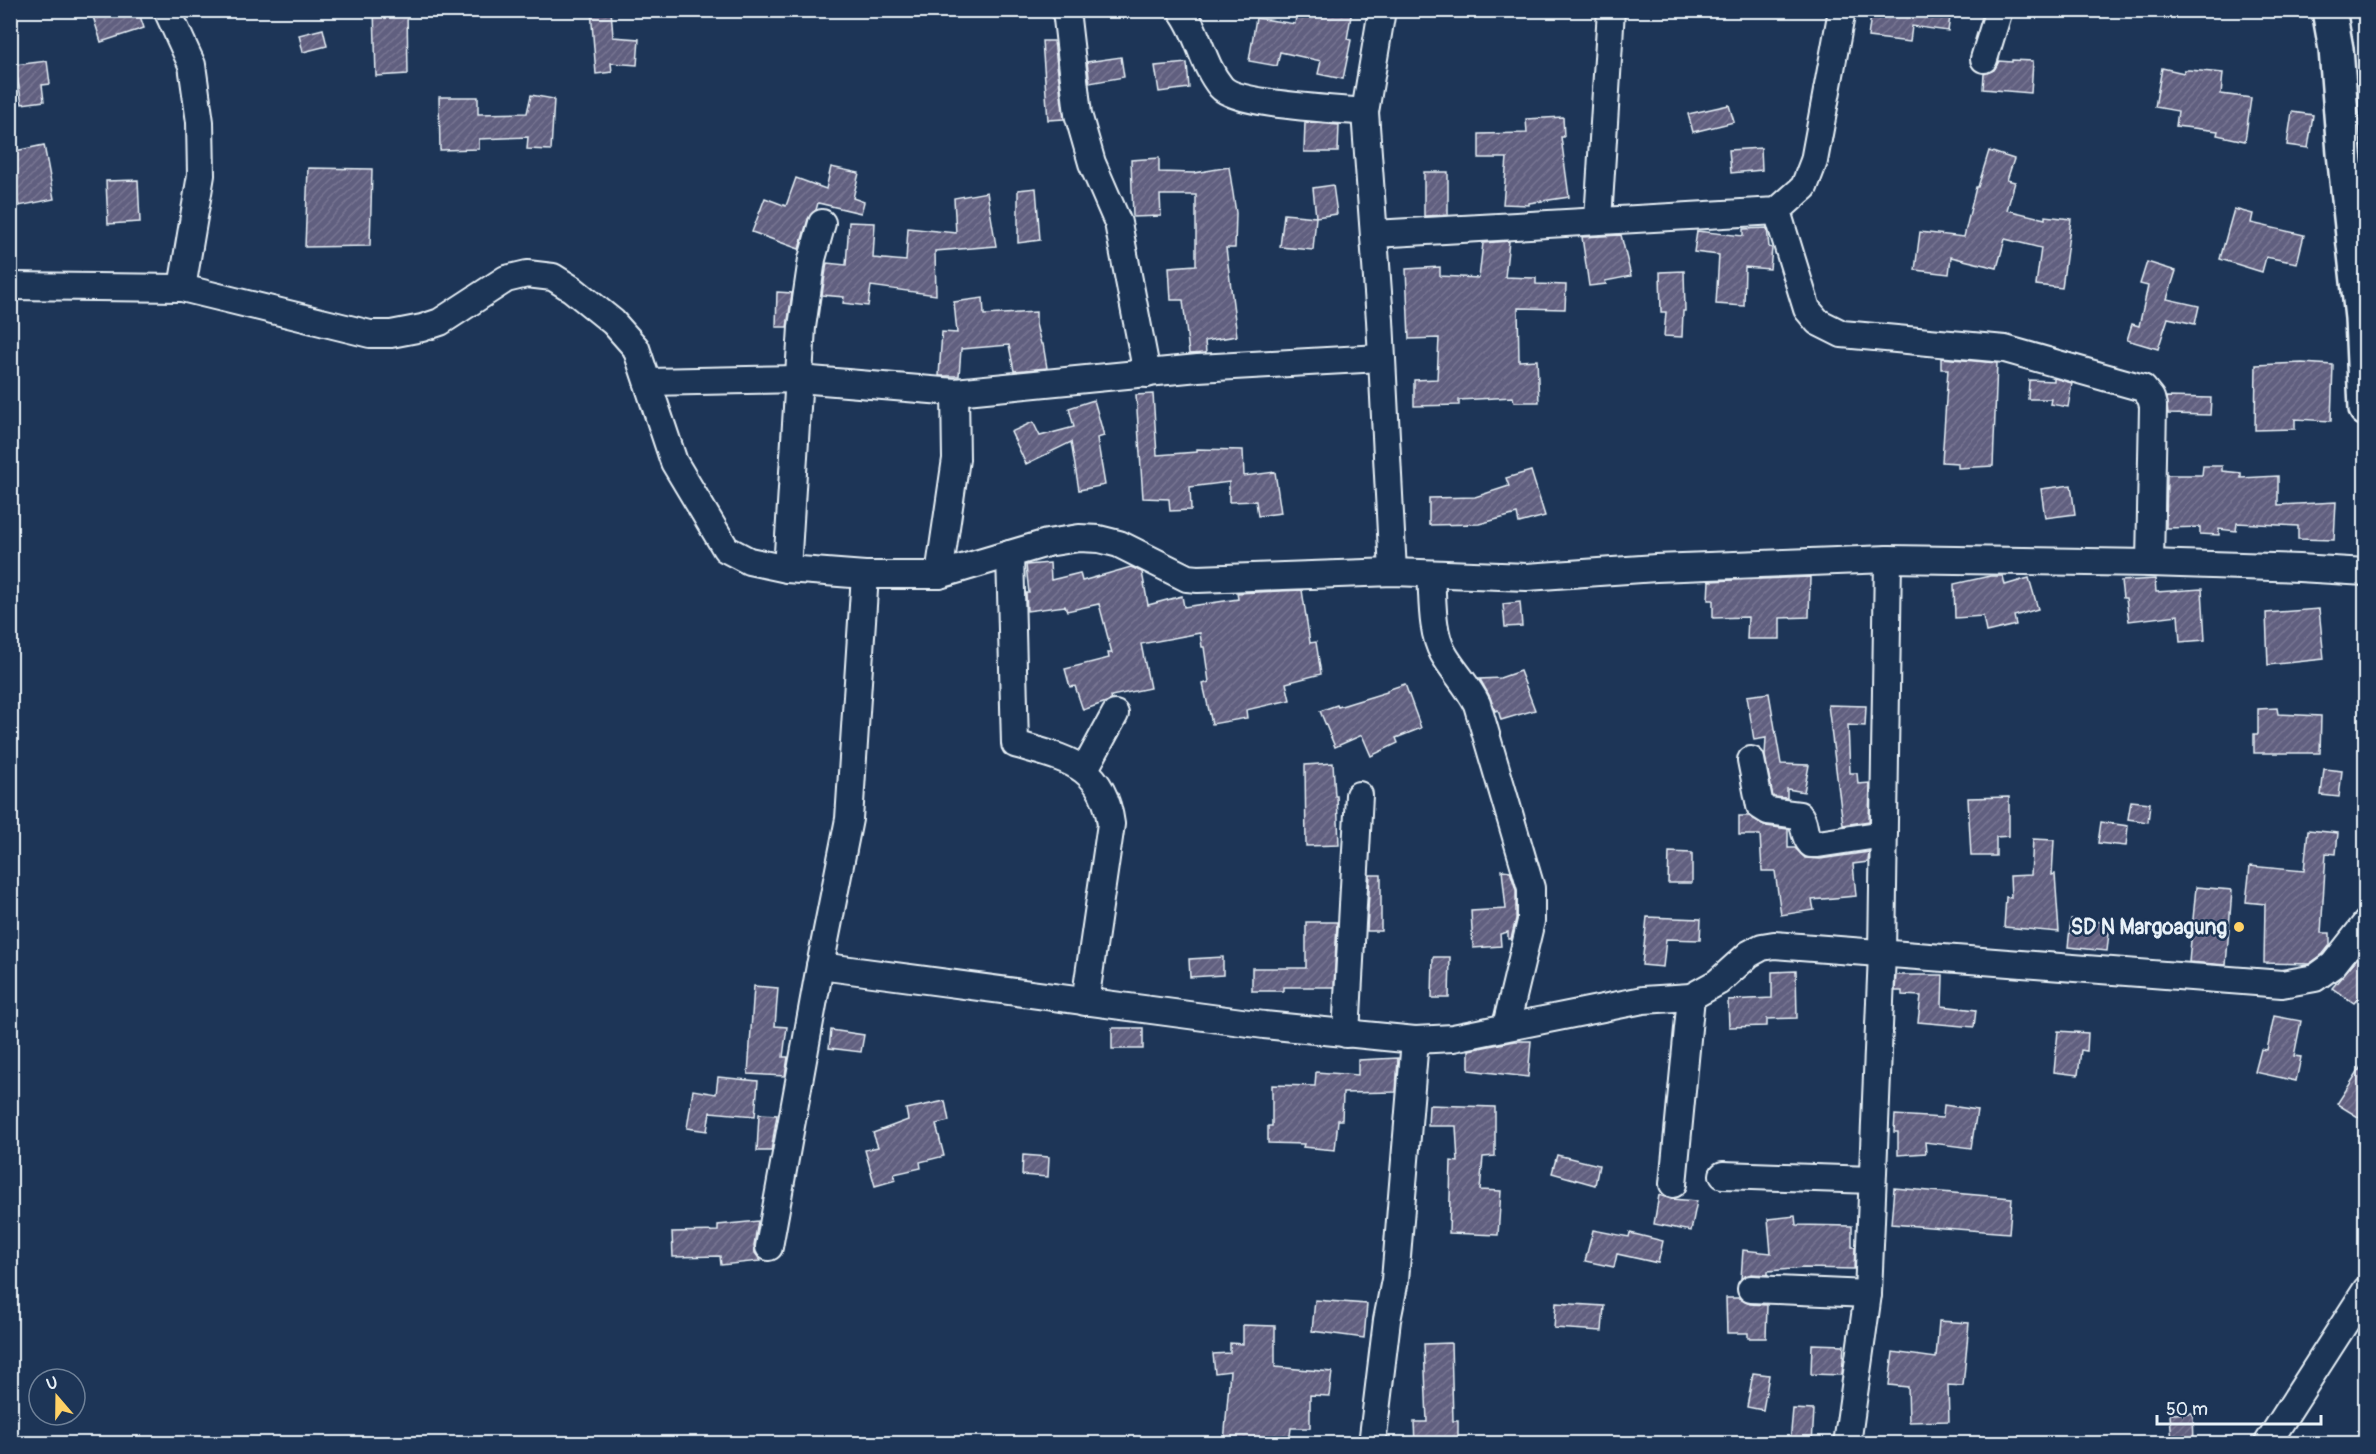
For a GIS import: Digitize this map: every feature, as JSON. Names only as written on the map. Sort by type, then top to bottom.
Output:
[{"type":"main road","points":[[2329,10],[2336,49],[2344,153],[2362,318],[2366,408]]},
{"type":"street","points":[[167,10],[192,65],[200,123],[201,175],[182,288]]},
{"type":"street","points":[[1066,10],[1078,114],[1090,155],[1118,223],[1147,374]]},
{"type":"street","points":[[1181,10],[1190,21],[1204,61],[1223,90],[1251,100],[1365,112]]},
{"type":"street","points":[[1382,10],[1365,112],[1393,573]]},
{"type":"street","points":[[1598,220],[1611,10]]},
{"type":"street","points":[[1374,234],[1777,212],[1804,187],[1814,161],[1842,10]]},
{"type":"street","points":[[1984,58],[1999,10]]},
{"type":"street","points":[[1777,212],[1807,309],[1818,322],[1842,334],[2005,349],[2143,388],[2153,406],[2150,562]]},
{"type":"street","points":[[787,569],[806,304],[812,259],[822,223]]},
{"type":"street","points":[[10,286],[182,288],[370,334],[391,334],[440,322],[506,279],[527,274],[553,277],[572,289],[613,322],[636,348],[674,462],[726,549],[749,561],[787,569],[865,575],[939,575],[1047,543],[1079,538],[1099,539],[1119,544],[1178,574],[1198,579],[1393,573],[1527,577],[1656,568],[1888,559],[2150,562],[2366,572]]},
{"type":"street","points":[[648,382],[799,379],[956,392],[1198,368],[1381,358]]},
{"type":"street","points":[[939,575],[956,459],[956,392]]},
{"type":"street","points":[[1010,554],[1004,742],[1051,755],[1085,769],[1101,788],[1108,806],[1111,824],[1085,1002]]},
{"type":"street","points":[[1846,1443],[1868,1294],[1882,953],[1888,559]]},
{"type":"street","points":[[769,1247],[849,819],[865,575]]},
{"type":"street","points":[[1431,575],[1439,640],[1443,652],[1467,685],[1476,704],[1531,888],[1531,921],[1506,1026]]},
{"type":"street","points":[[1085,769],[1115,714]]},
{"type":"street","points":[[1751,760],[1760,806],[1768,811],[1799,815],[1802,819],[1804,837],[1810,844],[1884,834]]},
{"type":"street","points":[[1346,1034],[1359,795]]},
{"type":"street","points":[[820,966],[1085,1002],[1346,1034],[1415,1040],[1453,1038],[1643,1000],[1692,997],[1719,982],[1738,962],[1762,947],[1774,945],[2282,984],[2315,978],[2333,965],[2366,923]]},
{"type":"street","points":[[1673,1184],[1692,997]]},
{"type":"street","points":[[1372,1443],[1387,1320],[1395,1280],[1415,1040]]},
{"type":"street","points":[[1723,1175],[1872,1180]]},
{"type":"street","points":[[1751,1289],[1868,1294]]},
{"type":"street","points":[[2267,1443],[2366,1290]]},
{"type":"building","points":[[91,10],[138,10],[144,28],[101,42]]},
{"type":"building","points":[[374,10],[407,10],[408,74],[376,76]]},
{"type":"building","points":[[591,10],[611,10],[613,37],[639,39],[637,65],[611,63],[612,72],[596,74]]},
{"type":"building","points":[[1297,10],[1352,10],[1347,39],[1351,40],[1343,79],[1318,74],[1321,61],[1280,52],[1277,66],[1249,61],[1256,18],[1295,24]]},
{"type":"building","points":[[1880,10],[1951,10],[1948,31],[1912,26],[1910,42],[1868,37],[1871,15],[1879,16]]},
{"type":"building","points":[[323,29],[327,46],[303,52],[299,35]]},
{"type":"building","points":[[1042,41],[1054,41],[1064,119],[1048,120]]},
{"type":"building","points":[[1121,57],[1124,77],[1090,83],[1087,62]]},
{"type":"building","points":[[2012,60],[2033,61],[2031,93],[1983,89],[1984,74],[1994,70],[1999,61],[2012,62]]},
{"type":"building","points":[[47,61],[50,84],[42,85],[44,101],[22,104],[15,65]]},
{"type":"building","points":[[1187,63],[1189,88],[1159,92],[1155,66]]},
{"type":"building","points":[[2162,68],[2184,73],[2184,70],[2189,70],[2223,73],[2221,94],[2251,98],[2245,141],[2217,135],[2218,131],[2176,126],[2178,111],[2155,107]]},
{"type":"building","points":[[531,95],[554,99],[551,150],[527,149],[528,137],[479,139],[479,149],[440,150],[439,97],[478,97],[478,114],[527,113]]},
{"type":"building","points":[[1729,105],[1734,122],[1693,132],[1688,114]]},
{"type":"building","points":[[2292,112],[2313,115],[2308,148],[2287,145]]},
{"type":"building","points":[[1563,117],[1564,137],[1561,137],[1569,197],[1529,203],[1529,205],[1503,204],[1507,158],[1479,158],[1479,134],[1527,133],[1526,119]]},
{"type":"building","points":[[1305,122],[1339,125],[1338,152],[1304,152]]},
{"type":"building","points":[[44,145],[54,199],[19,206],[17,199],[10,200],[10,152]]},
{"type":"building","points":[[1761,148],[1762,170],[1731,173],[1729,150]]},
{"type":"building","points":[[1989,151],[2014,159],[2007,180],[2015,182],[2007,210],[2045,219],[2045,216],[2071,219],[2062,288],[2036,285],[2041,248],[2005,239],[1997,268],[1951,257],[1949,274],[1915,270],[1920,232],[1964,237],[1976,187],[1978,187]]},
{"type":"building","points":[[1159,158],[1159,172],[1194,173],[1229,167],[1236,213],[1235,248],[1226,248],[1237,336],[1205,341],[1206,353],[1189,354],[1183,300],[1171,300],[1169,267],[1196,265],[1196,195],[1160,195],[1161,216],[1133,217],[1131,160]]},
{"type":"building","points":[[831,167],[859,173],[853,198],[864,202],[861,213],[818,203],[816,210],[808,219],[799,249],[752,232],[765,198],[786,206],[796,178],[826,189]]},
{"type":"building","points":[[308,168],[372,169],[370,246],[305,247]]},
{"type":"building","points":[[1424,172],[1448,172],[1448,215],[1424,216]]},
{"type":"building","points":[[138,180],[140,222],[108,224],[106,181]]},
{"type":"building","points":[[1333,185],[1337,214],[1316,217],[1313,188]]},
{"type":"building","points":[[1036,188],[1040,240],[1018,243],[1018,190]]},
{"type":"building","points":[[987,192],[996,246],[935,251],[936,295],[871,286],[868,306],[843,303],[844,297],[822,295],[827,263],[846,265],[849,222],[875,223],[873,258],[906,261],[908,228],[956,233],[954,198]]},
{"type":"building","points":[[2234,209],[2253,214],[2251,223],[2304,235],[2297,263],[2266,257],[2262,272],[2220,259]]},
{"type":"building","points":[[1284,214],[1316,217],[1313,250],[1280,247]]},
{"type":"building","points":[[1767,228],[1769,247],[1772,248],[1770,269],[1745,267],[1744,306],[1716,304],[1719,255],[1694,252],[1697,231],[1743,236],[1743,229]]},
{"type":"building","points":[[1621,235],[1631,276],[1605,281],[1606,284],[1589,286],[1582,237]]},
{"type":"building","points":[[1509,241],[1505,277],[1536,278],[1536,284],[1566,285],[1565,309],[1518,308],[1519,361],[1537,360],[1539,402],[1514,402],[1513,397],[1459,400],[1459,405],[1414,406],[1414,380],[1437,379],[1439,338],[1409,339],[1406,269],[1440,267],[1440,276],[1479,278],[1483,243]]},
{"type":"building","points":[[2147,262],[2176,271],[2167,299],[2199,306],[2195,324],[2168,318],[2158,349],[2127,340],[2132,324],[2139,326],[2148,286],[2140,284]]},
{"type":"building","points":[[1684,271],[1685,311],[1683,311],[1682,337],[1664,336],[1666,312],[1661,312],[1660,272]]},
{"type":"building","points":[[777,292],[792,293],[787,327],[776,327]]},
{"type":"building","points":[[983,298],[984,315],[1036,312],[1036,324],[1041,344],[1043,344],[1047,368],[1014,371],[1009,345],[961,349],[959,376],[939,376],[942,332],[957,333],[954,302]]},
{"type":"building","points":[[1941,358],[1997,363],[1993,466],[1958,468],[1958,463],[1942,462],[1948,369],[1941,369]]},
{"type":"building","points":[[2302,363],[2333,365],[2331,421],[2295,419],[2295,429],[2255,430],[2256,365]]},
{"type":"building","points":[[2054,378],[2072,383],[2068,407],[2050,404],[2051,399],[2028,399],[2029,380],[2054,381]]},
{"type":"building","points":[[1153,394],[1157,455],[1197,452],[1197,449],[1243,450],[1244,476],[1275,472],[1281,513],[1258,516],[1256,501],[1229,502],[1229,482],[1190,487],[1191,510],[1170,511],[1169,499],[1143,498],[1136,395]]},
{"type":"building","points":[[2166,397],[2211,398],[2210,415],[2168,414]]},
{"type":"building","points":[[1094,400],[1104,436],[1097,438],[1105,485],[1079,490],[1071,442],[1026,464],[1011,432],[1033,422],[1040,436],[1074,427],[1069,408]]},
{"type":"building","points":[[2203,466],[2222,466],[2222,471],[2241,473],[2241,478],[2278,476],[2278,505],[2336,502],[2334,540],[2298,539],[2298,526],[2237,523],[2236,531],[2219,529],[2219,535],[2200,534],[2200,527],[2166,528],[2167,475],[2202,475]]},
{"type":"building","points":[[1531,471],[1545,516],[1519,523],[1517,514],[1479,524],[1429,525],[1429,498],[1475,497],[1509,486],[1506,478]]},
{"type":"building","points":[[2071,485],[2075,514],[2045,518],[2041,489]]},
{"type":"building","points":[[1050,563],[1051,580],[1080,573],[1082,581],[1131,567],[1142,572],[1148,605],[1182,596],[1184,607],[1238,599],[1237,593],[1302,590],[1310,643],[1316,642],[1321,674],[1286,683],[1290,700],[1246,710],[1247,718],[1212,724],[1203,684],[1209,682],[1200,633],[1141,644],[1150,688],[1111,696],[1112,700],[1083,710],[1075,686],[1070,687],[1065,669],[1109,658],[1108,653],[1112,653],[1099,604],[1067,611],[1065,606],[1027,611],[1026,593],[1029,593],[1026,565]]},
{"type":"building","points":[[1990,576],[2003,576],[2005,585],[2029,578],[2038,609],[2014,616],[2016,625],[1986,632],[1983,616],[1955,618],[1954,584]]},
{"type":"building","points":[[1810,577],[1809,617],[1780,618],[1780,639],[1747,639],[1748,617],[1713,618],[1713,600],[1708,600],[1709,581]]},
{"type":"building","points":[[2155,579],[2156,592],[2202,589],[2205,640],[2180,642],[2178,615],[2129,621],[2121,581]]},
{"type":"building","points":[[1520,602],[1522,626],[1505,627],[1503,604]]},
{"type":"building","points":[[2319,609],[2324,659],[2268,665],[2266,613]]},
{"type":"building","points":[[1520,671],[1535,710],[1501,720],[1498,710],[1495,711],[1480,679],[1500,678]]},
{"type":"building","points":[[1405,684],[1421,728],[1396,738],[1398,743],[1371,756],[1362,735],[1335,747],[1320,711],[1387,692],[1387,690]]},
{"type":"building","points":[[1769,693],[1781,764],[1809,765],[1804,792],[1787,789],[1787,798],[1773,797],[1765,756],[1766,738],[1754,740],[1747,696]]},
{"type":"building","points":[[1828,705],[1866,706],[1865,726],[1848,725],[1850,773],[1857,773],[1858,784],[1870,783],[1869,821],[1843,825]]},
{"type":"building","points":[[2277,708],[2278,714],[2321,716],[2320,753],[2254,753],[2254,734],[2258,734],[2258,709]]},
{"type":"building","points":[[1333,763],[1339,845],[1306,846],[1305,765]]},
{"type":"building","points":[[2324,769],[2342,771],[2339,797],[2321,795]]},
{"type":"building","points":[[2009,797],[2009,836],[1996,837],[1996,856],[1971,856],[1968,798]]},
{"type":"building","points":[[2131,801],[2150,803],[2148,822],[2128,819]]},
{"type":"building","points":[[1739,816],[1749,816],[1766,826],[1788,829],[1788,848],[1795,848],[1805,858],[1820,859],[1869,852],[1868,862],[1853,864],[1856,896],[1812,900],[1814,910],[1781,915],[1775,871],[1762,871],[1760,835],[1739,835]]},
{"type":"building","points":[[2101,822],[2128,826],[2126,846],[2098,843]]},
{"type":"building","points":[[2308,830],[2338,833],[2336,854],[2326,853],[2321,933],[2330,933],[2330,945],[2323,954],[2309,964],[2264,963],[2265,904],[2246,902],[2250,866],[2304,871]]},
{"type":"building","points":[[2033,839],[2054,840],[2052,875],[2055,874],[2059,932],[2004,927],[2006,897],[2011,898],[2010,876],[2031,875]]},
{"type":"building","points":[[1669,852],[1692,853],[1692,883],[1668,883]]},
{"type":"building","points":[[1502,870],[1510,871],[1516,890],[1516,919],[1511,939],[1508,939],[1508,932],[1500,934],[1501,946],[1473,948],[1471,911],[1506,909]]},
{"type":"building","points":[[1370,875],[1381,875],[1381,931],[1367,931]]},
{"type":"building","points":[[2196,887],[2232,890],[2226,965],[2189,962]]},
{"type":"building","points":[[1647,917],[1701,919],[1700,940],[1666,939],[1663,967],[1642,965]]},
{"type":"building","points":[[2071,919],[2110,923],[2107,951],[2068,947]]},
{"type":"building","points":[[1306,922],[1337,922],[1334,987],[1284,987],[1284,991],[1252,991],[1252,968],[1306,968]]},
{"type":"building","points":[[2366,948],[2366,1003],[2358,998],[2354,1003],[2332,988]]},
{"type":"building","points":[[1223,957],[1223,975],[1190,977],[1189,959]]},
{"type":"building","points":[[1433,957],[1450,957],[1449,998],[1432,998]]},
{"type":"building","points":[[1796,971],[1797,1018],[1767,1019],[1767,1026],[1729,1027],[1728,1000],[1772,998],[1772,972]]},
{"type":"building","points":[[1896,975],[1943,975],[1942,1006],[1976,1010],[1974,1027],[1918,1022],[1921,996],[1902,995],[1902,991],[1895,991]]},
{"type":"building","points":[[754,986],[778,988],[775,1026],[787,1027],[783,1057],[788,1057],[785,1076],[748,1074]]},
{"type":"building","points":[[2274,1016],[2301,1021],[2294,1056],[2301,1057],[2296,1081],[2255,1072],[2261,1049],[2267,1050]]},
{"type":"building","points":[[1112,1028],[1143,1028],[1143,1049],[1112,1049]]},
{"type":"building","points":[[831,1030],[864,1035],[861,1052],[829,1048]]},
{"type":"building","points":[[2058,1031],[2088,1033],[2087,1051],[2081,1050],[2078,1075],[2054,1072]]},
{"type":"building","points":[[1515,1041],[1531,1041],[1528,1077],[1469,1070],[1469,1050]]},
{"type":"building","points":[[1398,1058],[1396,1092],[1343,1093],[1342,1120],[1338,1120],[1335,1150],[1303,1147],[1304,1144],[1268,1143],[1268,1126],[1272,1126],[1272,1085],[1315,1086],[1316,1072],[1358,1075],[1358,1060]]},
{"type":"building","points":[[2366,1059],[2366,1122],[2337,1104]]},
{"type":"building","points":[[718,1077],[758,1081],[755,1116],[710,1112],[707,1131],[687,1128],[693,1090],[716,1094]]},
{"type":"building","points":[[945,1101],[949,1121],[936,1124],[944,1156],[920,1162],[921,1168],[894,1174],[896,1180],[875,1186],[865,1150],[878,1147],[873,1133],[908,1120],[906,1109]]},
{"type":"building","points":[[1429,1105],[1495,1107],[1495,1156],[1483,1157],[1480,1190],[1501,1191],[1498,1235],[1449,1233],[1451,1161],[1458,1162],[1456,1126],[1428,1126]]},
{"type":"building","points":[[1944,1105],[1977,1110],[1971,1148],[1925,1142],[1926,1153],[1898,1155],[1898,1132],[1894,1132],[1895,1115],[1943,1118]]},
{"type":"building","points":[[759,1114],[777,1115],[771,1151],[757,1151]]},
{"type":"building","points":[[1023,1155],[1049,1157],[1048,1177],[1022,1175]]},
{"type":"building","points":[[1557,1155],[1599,1165],[1595,1185],[1552,1173]]},
{"type":"building","points":[[1894,1188],[2012,1198],[2009,1233],[1891,1224]]},
{"type":"building","points":[[1659,1195],[1671,1199],[1697,1201],[1691,1231],[1654,1224]]},
{"type":"building","points":[[1795,1216],[1796,1225],[1852,1226],[1852,1247],[1855,1247],[1854,1269],[1804,1268],[1768,1271],[1768,1275],[1751,1274],[1741,1279],[1743,1250],[1771,1253],[1768,1219]]},
{"type":"building","points":[[758,1221],[754,1245],[755,1253],[761,1261],[721,1265],[720,1256],[673,1257],[672,1232],[718,1231],[718,1225]]},
{"type":"building","points":[[1593,1230],[1629,1237],[1630,1233],[1663,1241],[1658,1263],[1617,1254],[1614,1267],[1585,1261]]},
{"type":"building","points":[[1726,1298],[1739,1298],[1750,1304],[1767,1305],[1766,1338],[1748,1338],[1748,1333],[1727,1333]]},
{"type":"building","points":[[1315,1300],[1367,1304],[1364,1338],[1312,1331]]},
{"type":"building","points":[[1556,1303],[1604,1306],[1602,1331],[1554,1328]]},
{"type":"building","points":[[1939,1321],[1969,1323],[1963,1386],[1948,1385],[1949,1421],[1909,1422],[1908,1387],[1889,1385],[1893,1352],[1936,1358]]},
{"type":"building","points":[[1243,1325],[1275,1326],[1275,1367],[1332,1372],[1329,1396],[1310,1395],[1310,1428],[1291,1428],[1289,1443],[1224,1443],[1230,1371],[1215,1373],[1213,1354],[1230,1353],[1230,1343],[1243,1344]]},
{"type":"building","points":[[1451,1343],[1453,1421],[1458,1421],[1458,1442],[1415,1443],[1414,1422],[1427,1422],[1424,1344]]},
{"type":"building","points":[[1812,1344],[1844,1345],[1842,1375],[1811,1374]]},
{"type":"building","points":[[1753,1373],[1769,1375],[1763,1410],[1747,1407]]},
{"type":"building","points":[[1793,1409],[1814,1410],[1812,1443],[1790,1443]]},
{"type":"building","points":[[2193,1413],[2194,1443],[2172,1443],[2170,1414]]},
{"type":"place","name":"SD N Margoagung","points":[[2239,927]]}]
